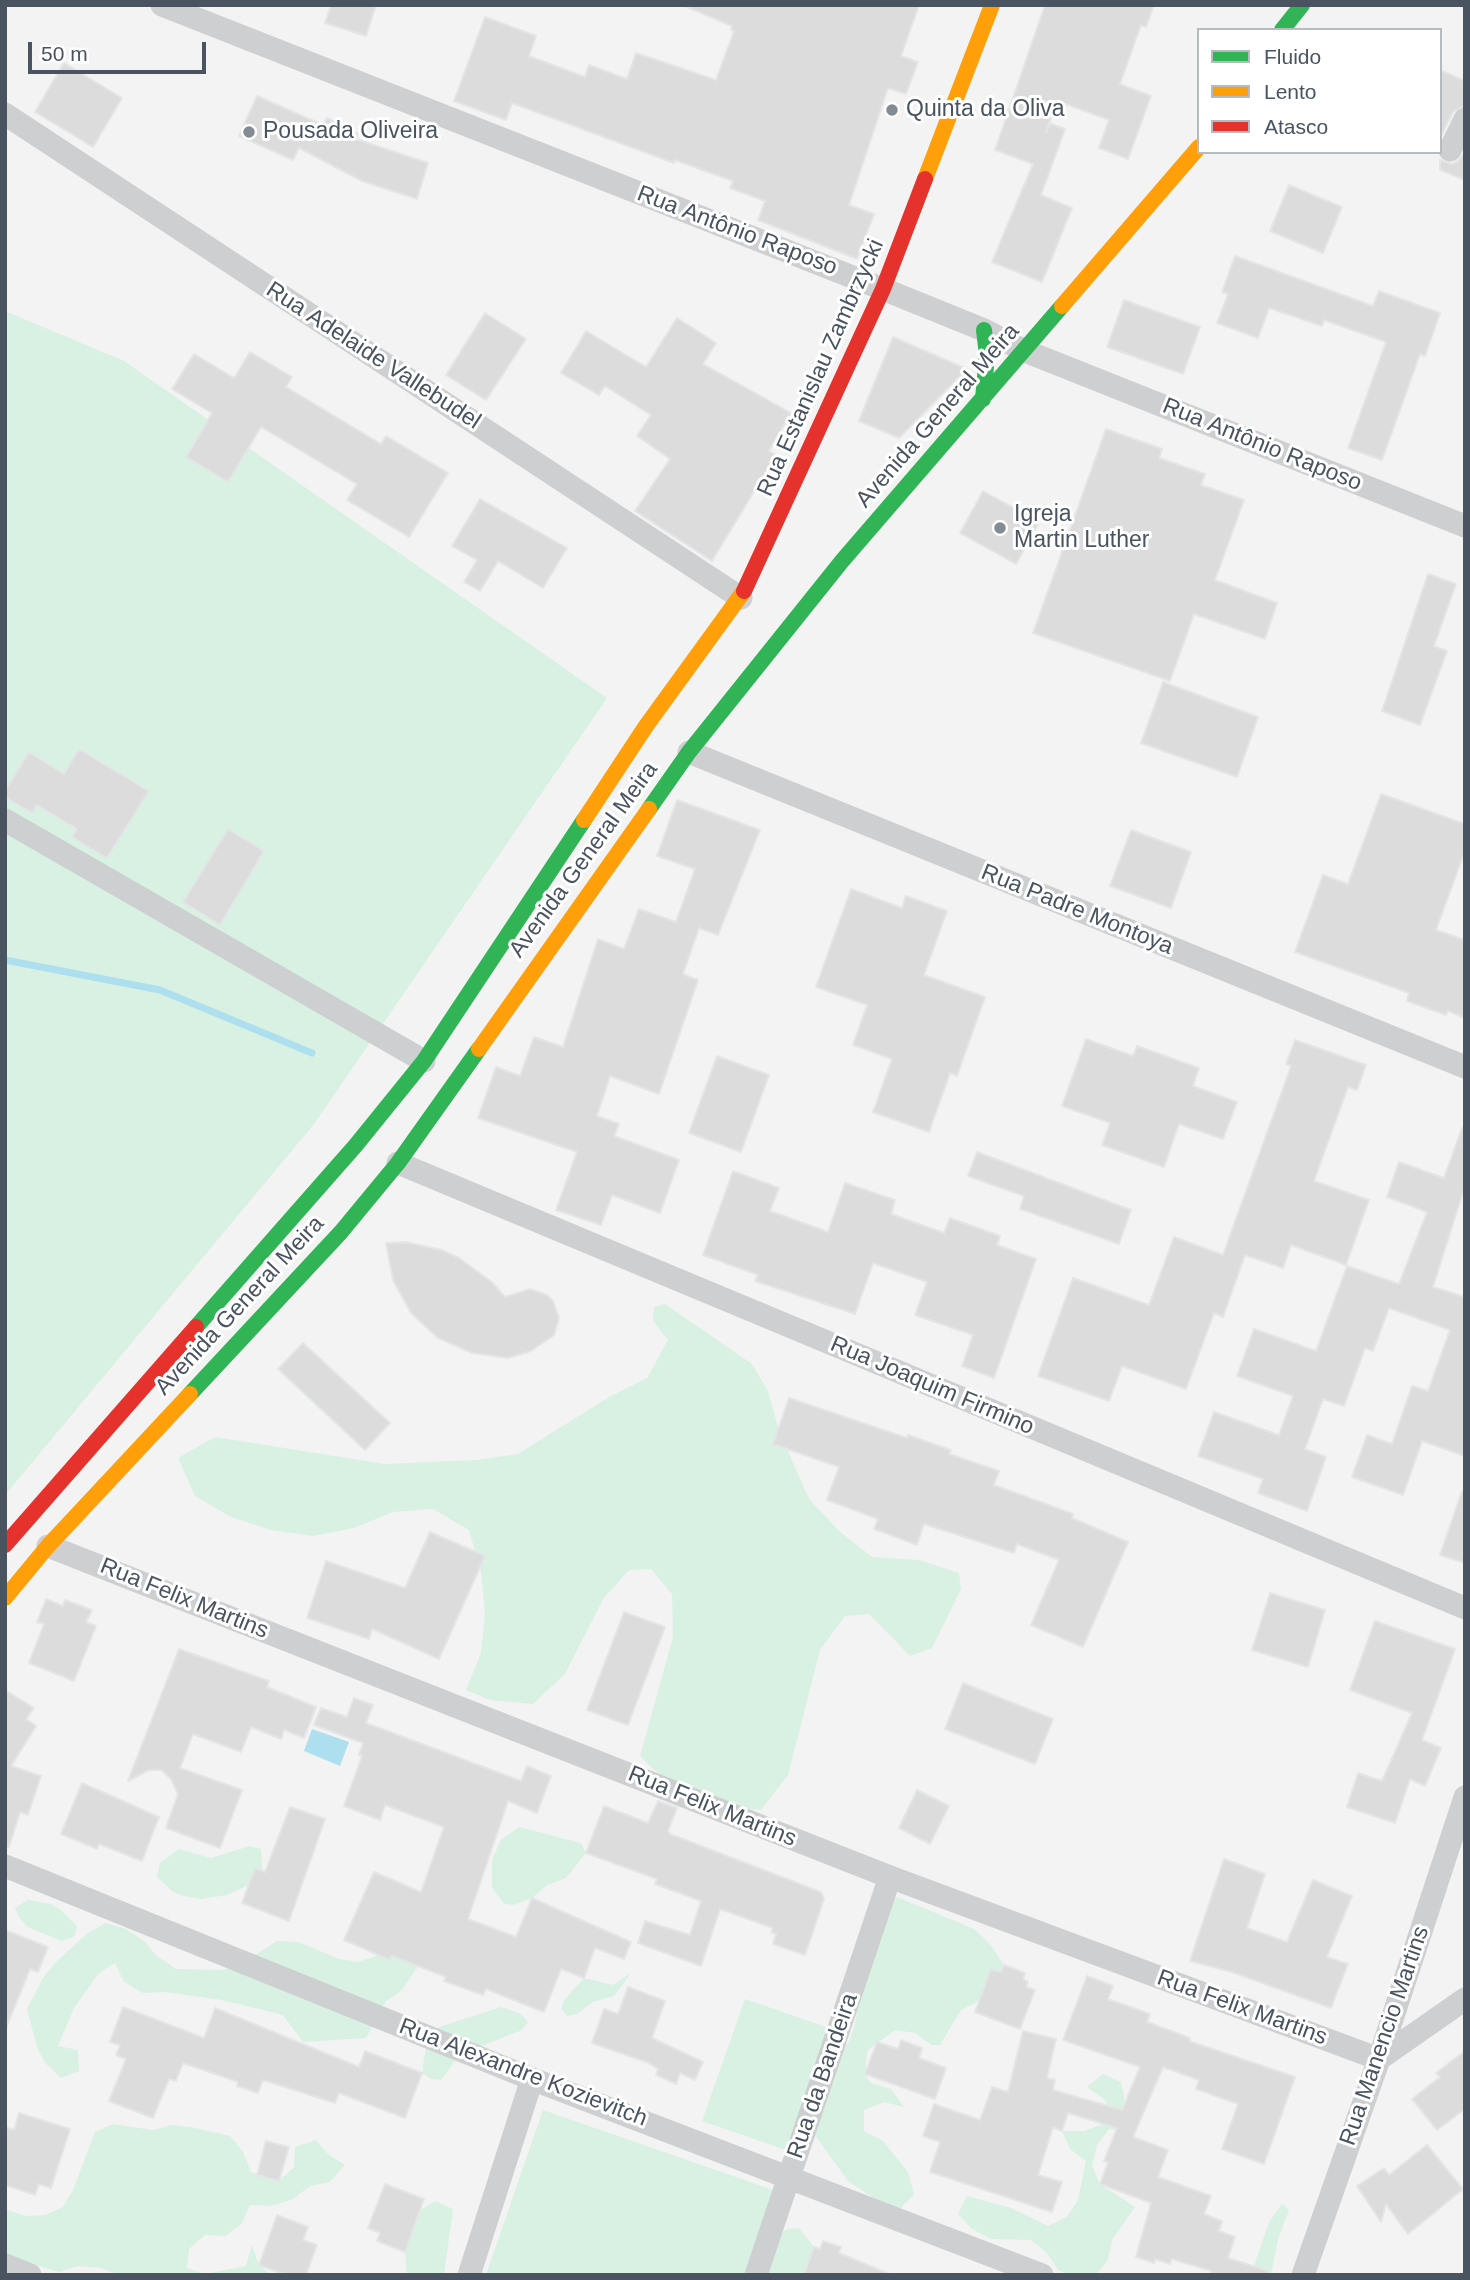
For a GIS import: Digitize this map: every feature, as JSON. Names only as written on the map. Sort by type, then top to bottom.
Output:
[{"type":"main road","name":"Rua Estanislau Zambrzycki","points":[[651,729],[741,598],[883,289],[992,5]]},
{"type":"main road","points":[[1269,28],[1281,5]]},
{"type":"main road","points":[[1284,28],[1302,5]]},
{"type":"main road","name":"Avenida General Meira","points":[[5,1598],[48,1546],[341,1231],[398,1163],[683,749],[1197,149]]},
{"type":"main road","points":[[983,399],[987,355],[984,330]]},
{"type":"main road","name":"Avenida General Meira","points":[[5,1545],[356,1145],[424,1061],[651,729]]},
{"type":"street","name":"Rua Antônio Raposo","points":[[162,5],[883,289],[984,330],[1025,351],[1465,526]]},
{"type":"street","name":"Rua Adelaide Vallebudel","points":[[5,114],[741,598]]},
{"type":"street","points":[[1450,150],[1465,119]]},
{"type":"street","name":"Rua Padre Montoya","points":[[683,749],[1465,1067]]},
{"type":"street","points":[[5,820],[424,1061]]},
{"type":"street","name":"Rua Joaquim Firmino","points":[[398,1163],[1465,1608]]},
{"type":"street","name":"Rua Felix Martins","points":[[48,1546],[890,1877],[1379,2059]]},
{"type":"street","name":"Rua Manencio Martins","points":[[1303,2275],[1379,2059],[1465,1797]]},
{"type":"street","name":"Rua Alexandre Kozievitch","points":[[5,1866],[533,2079],[1042,2275]]},
{"type":"street","name":"Rua da Bandeira","points":[[756,2275],[890,1877]]},
{"type":"street","points":[[1379,2059],[1465,1999]]},
{"type":"street","points":[[469,2275],[533,2079]]},
{"type":"street","points":[[5,2264],[30,2275]]},
{"type":"green space","points":[[5,311],[124,361],[607,698],[314,1124],[5,1495]]},
{"type":"green space","points":[[665,1304],[752,1364],[768,1391],[779,1431],[809,1499],[839,1531],[872,1557],[919,1560],[959,1573],[961,1589],[932,1648],[910,1656],[869,1614],[845,1616],[820,1650],[788,1775],[761,1810],[745,1809],[663,1778],[640,1756],[673,1637],[672,1594],[651,1569],[629,1570],[603,1599],[565,1674],[533,1704],[490,1700],[466,1690],[481,1653],[485,1612],[481,1572],[469,1530],[433,1509],[393,1512],[354,1528],[313,1536],[271,1530],[231,1517],[195,1496],[178,1458],[215,1437],[385,1464],[476,1460],[518,1454],[609,1397],[647,1378],[668,1340],[653,1321],[654,1307]]},
{"type":"green space","points":[[519,1827],[581,1843],[586,1853],[566,1878],[547,1885],[532,1898],[513,1905],[504,1904],[492,1888],[492,1859],[501,1840]]},
{"type":"green space","points":[[250,1846],[261,1849],[262,1870],[253,1883],[227,1895],[201,1899],[184,1896],[173,1892],[157,1877],[160,1863],[179,1849],[211,1858]]},
{"type":"green space","points":[[897,1897],[974,1929],[990,1944],[1004,1965],[997,1992],[961,2010],[940,2045],[932,2045],[915,2033],[895,2030],[867,2051],[865,2074],[871,2083],[891,2089],[904,2107],[884,2102],[864,2110],[864,2131],[883,2141],[908,2172],[914,2194],[901,2208],[881,2203],[848,2181],[814,2134],[835,2058],[849,2042],[855,2024],[861,1986],[881,1913]]},
{"type":"green space","points":[[28,1900],[51,1904],[62,1911],[77,1926],[75,1936],[61,1941],[28,1927],[15,1908]]},
{"type":"green space","points":[[106,1923],[126,1929],[176,1969],[222,1970],[241,1964],[277,1941],[299,1942],[339,1959],[358,1962],[379,1955],[399,1958],[418,1966],[402,1990],[385,2002],[366,2038],[303,2042],[283,2015],[222,2000],[164,1992],[143,1993],[124,1982],[115,1963],[98,1974],[74,2008],[58,2046],[78,2050],[79,2071],[61,2078],[45,2063],[37,2047],[27,2009],[44,1976],[58,1960],[88,1933]]},
{"type":"green space","points":[[631,1973],[614,1996],[593,2002],[577,2014],[567,2016],[561,2009],[564,2000],[584,1978],[613,1985]]},
{"type":"green space","points":[[745,1999],[829,2028],[786,2150],[702,2121]]},
{"type":"green space","points":[[501,2007],[521,2014],[528,2022],[522,2030],[471,2050],[454,2062],[441,2080],[431,2079],[422,2073],[426,2046],[439,2027]]},
{"type":"green space","points":[[1103,2074],[1121,2082],[1125,2102],[1134,2120],[1116,2130],[1109,2129],[1097,2145],[1092,2166],[1100,2184],[1135,2207],[1112,2240],[1108,2260],[1096,2275],[1072,2275],[1058,2270],[1047,2253],[1031,2240],[991,2239],[972,2229],[958,2214],[967,2196],[1011,2208],[1048,2226],[1067,2217],[1078,2200],[1086,2161],[1070,2149],[1062,2131],[1084,2131],[1103,2124],[1108,2106],[1104,2099],[1087,2087]]},
{"type":"green space","points":[[543,2110],[779,2192],[751,2275],[486,2275]]},
{"type":"green space","points":[[113,2124],[153,2130],[172,2125],[230,2136],[243,2152],[251,2172],[279,2181],[294,2167],[295,2147],[316,2140],[329,2155],[345,2165],[330,2182],[310,2186],[293,2199],[271,2206],[250,2205],[242,2223],[226,2236],[205,2235],[189,2249],[187,2268],[205,2274],[246,2266],[252,2245],[259,2265],[271,2275],[120,2275],[101,2268],[79,2266],[59,2272],[5,2256],[5,2209],[25,2216],[45,2215],[63,2207],[73,2190],[95,2132]]},
{"type":"green space","points":[[435,2201],[453,2209],[444,2275],[407,2275],[405,2252],[418,2212]]},
{"type":"green space","points":[[1282,2204],[1289,2210],[1278,2239],[1271,2275],[1251,2275],[1269,2222]]},
{"type":"green space","points":[[799,2228],[814,2247],[804,2275],[758,2275],[770,2238],[788,2229]]},
{"type":"water","points":[[312,1729],[349,1742],[340,1766],[304,1751]]},
{"type":"building","points":[[331,5],[376,5],[366,36],[325,23]]},
{"type":"building","points":[[682,5],[919,5],[901,56],[918,62],[906,94],[888,88],[849,205],[874,214],[857,259],[758,220],[765,201],[730,188],[733,181],[675,160],[674,163],[512,103],[506,120],[454,101],[485,17],[536,36],[529,56],[585,77],[589,65],[627,79],[636,53],[716,80],[734,31],[731,30],[732,26]]},
{"type":"building","points":[[1045,5],[1154,5],[1146,27],[1141,25],[1120,84],[1151,96],[1128,159],[1099,148],[1109,120],[1057,101],[1049,123],[1065,129],[1041,195],[1072,208],[1042,282],[992,262],[1033,164],[995,150]]},
{"type":"building","points":[[64,63],[122,98],[93,147],[35,112]]},
{"type":"building","points":[[1442,71],[1465,81],[1465,105],[1453,112],[1442,134]]},
{"type":"building","points":[[257,96],[323,125],[327,118],[358,134],[356,139],[428,163],[417,199],[362,181],[299,148],[293,160],[239,136]]},
{"type":"building","points":[[1465,152],[1465,180],[1440,170],[1440,160],[1452,164]]},
{"type":"building","points":[[1289,185],[1342,207],[1323,253],[1270,231]]},
{"type":"building","points":[[1235,256],[1373,306],[1379,291],[1440,313],[1425,356],[1420,354],[1382,460],[1348,448],[1386,342],[1324,320],[1322,326],[1269,308],[1258,338],[1217,323],[1228,294],[1222,292]]},
{"type":"building","points":[[1124,300],[1200,327],[1183,374],[1107,347]]},
{"type":"building","points":[[485,313],[526,339],[486,400],[446,375]]},
{"type":"building","points":[[677,318],[716,343],[703,364],[791,413],[769,451],[776,455],[712,561],[635,511],[670,459],[637,436],[651,415],[605,386],[599,395],[561,373],[586,331],[646,367]]},
{"type":"building","points":[[893,337],[967,369],[899,438],[859,421]]},
{"type":"building","points":[[250,352],[292,377],[286,387],[381,444],[386,436],[448,473],[409,537],[347,500],[357,484],[261,427],[228,482],[186,457],[212,413],[172,389],[194,354],[234,378]]},
{"type":"building","points":[[1106,429],[1162,449],[1159,458],[1205,474],[1201,485],[1244,500],[1215,580],[1277,603],[1265,639],[1194,614],[1170,681],[1033,633]]},
{"type":"building","name":"Igreja Martin Luther","points":[[983,491],[1039,522],[1016,564],[960,533]]},
{"type":"building","points":[[480,499],[567,548],[543,588],[498,561],[480,591],[464,582],[477,560],[452,546]]},
{"type":"building","points":[[1428,574],[1456,584],[1434,646],[1447,651],[1420,725],[1382,711]]},
{"type":"building","points":[[1163,682],[1258,717],[1237,777],[1141,743]]},
{"type":"building","points":[[79,749],[149,791],[107,858],[72,837],[77,829],[37,805],[32,813],[5,797],[5,791],[29,752],[64,774]]},
{"type":"building","points":[[1381,794],[1465,824],[1465,851],[1436,930],[1465,940],[1465,1018],[1448,1011],[1446,1015],[1407,1001],[1409,993],[1295,952],[1323,875],[1348,884]]},
{"type":"building","points":[[677,800],[760,830],[718,935],[699,928],[683,974],[698,980],[659,1094],[610,1076],[597,1116],[619,1124],[614,1136],[679,1160],[660,1213],[612,1195],[601,1225],[556,1210],[577,1152],[478,1118],[496,1067],[520,1076],[534,1037],[563,1047],[598,939],[624,949],[639,909],[676,922],[695,869],[657,856]]},
{"type":"building","points":[[228,829],[264,851],[220,925],[183,902]]},
{"type":"building","points":[[1131,830],[1191,852],[1171,908],[1110,886]]},
{"type":"building","points":[[851,889],[902,908],[906,896],[947,911],[924,975],[985,997],[957,1076],[950,1073],[929,1132],[873,1112],[892,1059],[853,1045],[867,1005],[816,987]]},
{"type":"building","points":[[1086,1039],[1133,1056],[1137,1046],[1199,1068],[1193,1086],[1237,1102],[1223,1139],[1179,1124],[1164,1167],[1102,1145],[1110,1123],[1062,1106]]},
{"type":"building","points":[[1295,1040],[1366,1065],[1357,1090],[1348,1087],[1314,1181],[1369,1200],[1346,1265],[1291,1245],[1283,1268],[1245,1255],[1223,1317],[1214,1313],[1186,1389],[1122,1366],[1109,1401],[1038,1376],[1073,1278],[1149,1305],[1174,1237],[1223,1255],[1291,1066],[1286,1064]]},
{"type":"building","points":[[717,1056],[769,1075],[741,1152],[689,1133]]},
{"type":"building","points":[[1462,1128],[1465,1128],[1465,1186],[1433,1287],[1465,1297],[1465,1456],[1422,1441],[1403,1495],[1352,1477],[1367,1435],[1392,1444],[1412,1386],[1428,1391],[1450,1330],[1389,1308],[1373,1351],[1365,1348],[1344,1406],[1323,1399],[1305,1449],[1326,1457],[1307,1511],[1258,1493],[1263,1479],[1198,1456],[1214,1412],[1279,1435],[1293,1396],[1237,1376],[1254,1329],[1316,1351],[1347,1266],[1399,1284],[1427,1212],[1387,1197],[1399,1162],[1444,1178]]},
{"type":"building","points":[[977,1152],[1131,1210],[1119,1244],[1020,1209],[1024,1196],[968,1176]]},
{"type":"building","points":[[733,1171],[779,1188],[770,1211],[828,1232],[845,1183],[895,1200],[891,1214],[944,1233],[950,1218],[1000,1236],[997,1245],[1036,1259],[994,1378],[962,1366],[973,1335],[915,1315],[927,1282],[873,1263],[855,1314],[755,1281],[758,1275],[703,1255]]},
{"type":"building","points":[[405,1242],[442,1250],[459,1258],[493,1283],[505,1297],[530,1289],[547,1295],[553,1301],[559,1318],[554,1335],[531,1351],[508,1358],[472,1353],[438,1338],[411,1313],[393,1280],[386,1243]]},
{"type":"building","points":[[303,1343],[390,1423],[365,1450],[278,1369]]},
{"type":"building","points":[[789,1398],[951,1450],[949,1454],[999,1471],[994,1485],[1073,1514],[1072,1518],[1128,1542],[1083,1647],[1031,1625],[1059,1560],[1017,1544],[1014,1553],[924,1524],[917,1545],[874,1529],[878,1519],[827,1500],[839,1467],[773,1444]]},
{"type":"building","points":[[1462,1491],[1465,1492],[1465,1563],[1440,1555]]},
{"type":"building","points":[[430,1532],[485,1556],[439,1659],[372,1629],[369,1639],[307,1618],[326,1561],[405,1588]]},
{"type":"building","points":[[1270,1593],[1325,1610],[1308,1667],[1252,1650]]},
{"type":"building","points":[[46,1599],[63,1606],[65,1600],[92,1610],[86,1622],[96,1626],[74,1681],[29,1663],[44,1624],[37,1622]]},
{"type":"building","points":[[624,1612],[665,1627],[628,1725],[587,1710]]},
{"type":"building","points":[[1375,1621],[1455,1649],[1422,1740],[1441,1748],[1425,1786],[1410,1779],[1395,1823],[1347,1807],[1358,1773],[1382,1781],[1412,1713],[1350,1690]]},
{"type":"building","points":[[179,1649],[269,1681],[267,1687],[316,1707],[304,1738],[284,1730],[281,1739],[251,1727],[241,1752],[193,1734],[180,1768],[242,1790],[220,1848],[166,1828],[178,1794],[171,1779],[161,1770],[149,1770],[128,1781]]},
{"type":"building","points":[[963,1683],[1053,1719],[1035,1764],[945,1729]]},
{"type":"building","points":[[5,1690],[34,1708],[26,1719],[36,1726],[11,1766],[41,1776],[28,1815],[20,1812],[9,1847],[5,1847]]},
{"type":"building","points":[[354,1698],[373,1705],[366,1723],[521,1781],[527,1766],[551,1776],[537,1813],[508,1801],[468,1919],[516,1937],[532,1898],[631,1942],[624,1959],[595,1948],[584,1978],[561,1969],[544,2012],[486,1989],[483,1995],[444,1981],[446,1977],[392,1956],[390,1960],[344,1940],[374,1872],[421,1892],[444,1827],[385,1805],[380,1820],[344,1806],[362,1756],[359,1755],[363,1743],[314,1725],[321,1708],[347,1717]]},
{"type":"building","points":[[82,1783],[159,1817],[142,1861],[99,1844],[97,1849],[61,1834]]},
{"type":"building","points":[[917,1790],[949,1806],[930,1844],[899,1828]]},
{"type":"building","points":[[658,1801],[677,1808],[668,1831],[670,1834],[821,1892],[824,1899],[805,1955],[773,1944],[776,1934],[771,1932],[773,1928],[720,1909],[701,1966],[638,1943],[645,1921],[690,1935],[701,1901],[655,1884],[657,1879],[586,1853],[604,1806],[648,1823]]},
{"type":"building","points":[[290,1807],[325,1819],[289,1921],[242,1903],[255,1868],[265,1872]]},
{"type":"building","points":[[1224,1859],[1265,1874],[1247,1928],[1287,1942],[1313,1880],[1352,1896],[1327,1957],[1348,1964],[1331,2008],[1232,1972],[1190,1961]]},
{"type":"building","points":[[5,1930],[48,1947],[38,1972],[30,1969],[6,2028]]},
{"type":"building","points":[[1004,1965],[1025,1973],[1023,1979],[1028,1982],[1026,1987],[1035,1990],[1020,2029],[975,2012],[991,1969],[1001,1972]]},
{"type":"building","points":[[1087,1976],[1113,1986],[1108,1999],[1150,2014],[1147,2022],[1190,2038],[1189,2041],[1295,2077],[1264,2164],[1222,2149],[1238,2104],[1196,2089],[1199,2080],[1163,2067],[1133,2137],[1168,2150],[1158,2177],[1211,2196],[1204,2214],[1222,2221],[1219,2231],[1235,2237],[1228,2258],[1268,2271],[1268,2275],[1210,2275],[1211,2271],[1172,2259],[1170,2264],[1155,2259],[1154,2263],[1136,2257],[1151,2203],[1100,2184],[1108,2162],[1104,2161],[1117,2128],[1068,2113],[1062,2131],[1053,2127],[1038,2175],[1062,2182],[1052,2212],[930,2172],[940,2142],[923,2136],[934,2104],[980,2120],[992,2087],[1008,2092],[1023,2031],[1056,2039],[1047,2078],[1055,2080],[1053,2090],[1122,2110],[1140,2067],[1063,2040]]},
{"type":"building","points":[[628,1987],[665,2001],[652,2038],[703,2062],[695,2080],[680,2073],[676,2084],[656,2075],[658,2069],[649,2063],[592,2043],[604,2009],[618,2014]]},
{"type":"building","points":[[123,2007],[204,2038],[215,2008],[359,2067],[365,2051],[422,2073],[405,2118],[339,2093],[335,2103],[263,2080],[258,2093],[237,2086],[238,2082],[183,2063],[176,2081],[169,2079],[153,2118],[109,2101],[126,2059],[116,2055],[120,2045],[110,2042]]},
{"type":"building","points":[[901,2040],[922,2048],[919,2058],[946,2068],[935,2099],[865,2074],[877,2042],[898,2049]]},
{"type":"building","points":[[1465,2051],[1465,2109],[1437,2130],[1412,2099],[1440,2077],[1436,2073]]},
{"type":"building","points":[[19,2113],[70,2129],[51,2188],[39,2184],[35,2195],[5,2185],[5,2127],[14,2130]]},
{"type":"building","points":[[266,2141],[289,2147],[279,2181],[257,2175]]},
{"type":"building","points":[[1427,2145],[1463,2189],[1408,2234],[1386,2204],[1381,2222],[1357,2186],[1384,2168],[1389,2175]]},
{"type":"building","points":[[385,2184],[424,2199],[405,2252],[377,2241],[380,2233],[368,2228]]},
{"type":"building","points":[[277,2215],[308,2227],[303,2240],[317,2245],[306,2275],[286,2275],[259,2265]]},
{"type":"building","points":[[823,2241],[841,2247],[839,2253],[892,2275],[804,2275],[814,2247],[820,2249]]},
{"type":"waterway","points":[[5,960],[160,990],[312,1053]]},
{"type":"traffic: fast","points":[[1284,28],[1302,5]]},
{"type":"traffic: fast","points":[[649,809],[689,752],[842,561],[1062,306]]},
{"type":"traffic: fast","points":[[983,399],[987,355],[984,330]]},
{"type":"traffic: fast","points":[[196,1327],[356,1145],[424,1061],[584,820]]},
{"type":"traffic: fast","points":[[190,1394],[341,1232],[398,1163],[479,1049]]},
{"type":"traffic: slow","points":[[925,179],[992,5]]},
{"type":"traffic: slow","points":[[1062,306],[1197,149]]},
{"type":"traffic: slow","points":[[584,820],[646,726],[744,591]]},
{"type":"traffic: slow","points":[[479,1049],[649,809]]},
{"type":"traffic: slow","points":[[5,1598],[48,1546],[190,1394]]},
{"type":"traffic: jam","points":[[744,591],[883,289],[925,179]]},
{"type":"traffic: jam","points":[[5,1545],[196,1327]]},
{"type":"place","name":"Quinta da Oliva","points":[[892,110]]},
{"type":"place","name":"Pousada Oliveira","points":[[249,132]]},
{"type":"place","name":"Igreja Martin Luther","points":[[1000,528]]}]
